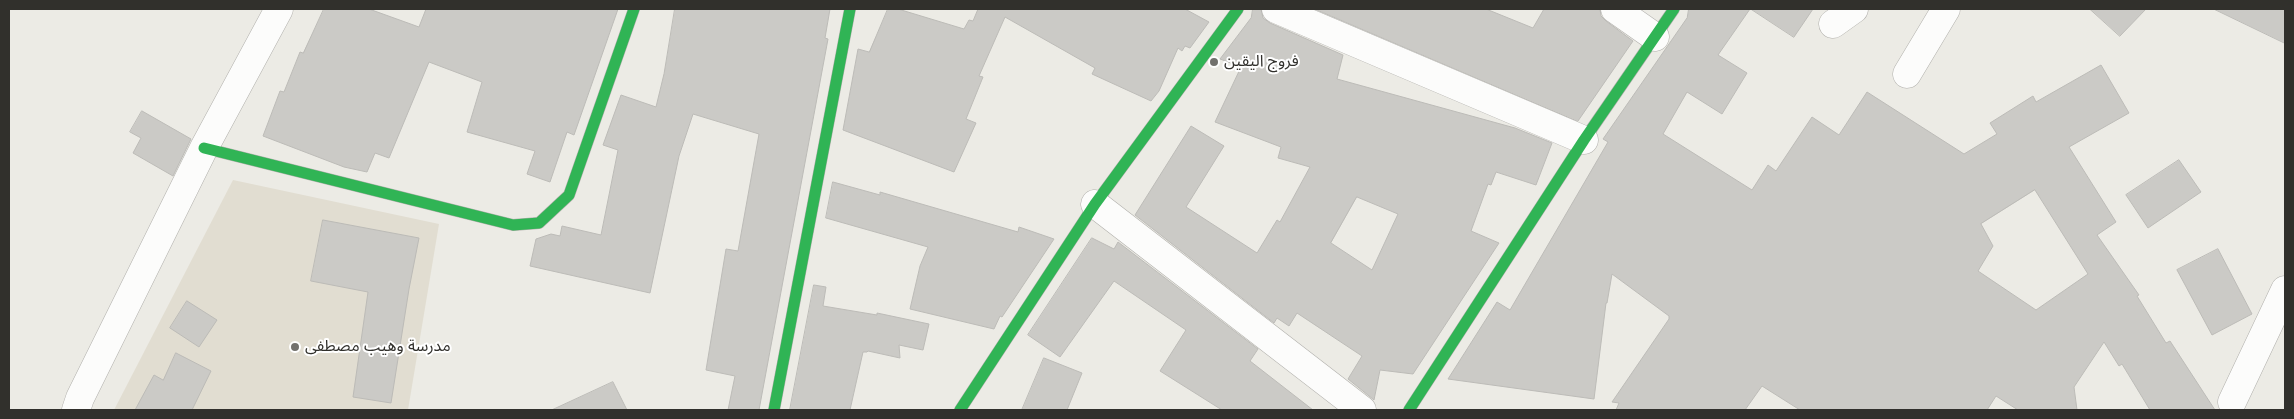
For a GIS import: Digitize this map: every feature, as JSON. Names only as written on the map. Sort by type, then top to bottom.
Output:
[{"type":"street","points":[[76,410],[88,380],[204,148],[279,9]]},
{"type":"street","points":[[204,148],[513,225],[540,223],[569,195],[634,9]]},
{"type":"street","points":[[774,410],[850,9]]},
{"type":"street","points":[[960,410],[1095,204],[1238,9]]},
{"type":"street","points":[[1276,9],[1584,140]]},
{"type":"street","points":[[1615,9],[1655,37]]},
{"type":"street","points":[[1409,410],[1584,140],[1674,9]]},
{"type":"street","points":[[1832,24],[1854,9]]},
{"type":"street","points":[[1907,74],[1946,9]]},
{"type":"street","points":[[1095,204],[1362,410]]},
{"type":"street","points":[[2232,402],[2285,290]]},
{"type":"shaded area","points":[[233,180],[439,224],[408,410],[114,410]]},
{"type":"building","points":[[324,9],[369,9],[419,27],[426,9],[618,9],[574,135],[567,132],[550,182],[527,174],[535,151],[467,132],[482,82],[429,62],[389,158],[375,153],[367,172],[344,167],[263,136],[280,91],[284,92],[300,52],[303,53]]},
{"type":"building","points":[[675,9],[830,9],[825,38],[828,39],[759,410],[728,410],[735,376],[706,370],[726,249],[738,251],[759,134],[693,114],[679,156],[650,293],[530,266],[536,239],[551,234],[560,236],[562,226],[601,235],[618,150],[603,145],[621,95],[656,107],[664,74]]},
{"type":"building","points":[[888,9],[898,9],[964,29],[969,20],[973,21],[978,9],[1185,9],[1209,22],[1190,48],[1185,46],[1182,51],[1178,48],[1159,91],[1151,101],[1092,74],[1095,68],[1005,17],[979,76],[983,77],[966,119],[976,123],[954,172],[843,130],[858,49],[869,52]]},
{"type":"building","points":[[1253,9],[1261,9],[1263,18],[1270,23],[1343,55],[1337,79],[1515,128],[1552,143],[1536,185],[1496,172],[1491,185],[1488,184],[1471,231],[1499,243],[1413,374],[1380,370],[1374,400],[1348,379],[1362,356],[1297,313],[1289,326],[1277,318],[1274,323],[1135,215],[1191,126],[1224,146],[1186,207],[1257,253],[1277,220],[1280,222],[1310,167],[1278,158],[1281,147],[1215,122],[1241,67],[1220,59],[1251,18]],"holes":[[[1357,197],[1398,214],[1372,270],[1331,243]]]},
{"type":"building","points":[[1315,9],[1486,9],[1533,28],[1544,9],[1600,9],[1601,16],[1606,21],[1633,41],[1578,121]]},
{"type":"building","points":[[1689,9],[1750,9],[1718,55],[1747,73],[1722,114],[1687,92],[1663,134],[1752,190],[1768,165],[1776,171],[1812,117],[1839,135],[1867,92],[1964,154],[1997,134],[1990,123],[2033,96],[2036,102],[2101,65],[2129,113],[2069,147],[2116,222],[2097,235],[2139,295],[2137,296],[2166,343],[2170,341],[2215,410],[2150,410],[2122,364],[2119,366],[2104,342],[2074,387],[2077,410],[2018,410],[1996,396],[1987,410],[1800,410],[1762,386],[1745,410],[1616,410],[1619,403],[1612,402],[1669,319],[1669,316],[1612,274],[1606,303],[1594,399],[1448,379],[1497,302],[1510,310],[1608,142],[1603,139],[1687,18]],"holes":[[[2035,190],[2088,274],[2036,310],[1978,271],[1993,246],[1981,224]]]},
{"type":"building","points":[[1751,9],[1813,9],[1794,37]]},
{"type":"building","points":[[2090,9],[2146,9],[2120,36]]},
{"type":"building","points":[[2214,9],[2285,9],[2285,43]]},
{"type":"building","points":[[142,111],[191,139],[173,176],[133,153],[141,138],[130,132]]},
{"type":"building","points":[[2179,160],[2201,192],[2148,228],[2126,195]]},
{"type":"building","points":[[833,182],[880,195],[880,192],[1018,232],[1019,227],[1054,239],[1002,317],[1000,316],[994,329],[910,309],[920,266],[928,247],[826,218]]},
{"type":"building","points":[[323,220],[419,238],[391,403],[353,397],[368,292],[311,281]]},
{"type":"building","points":[[1092,238],[1114,249],[1118,242],[1258,349],[1250,361],[1313,410],[1222,410],[1160,371],[1186,330],[1114,281],[1060,357],[1028,335]]},
{"type":"building","points":[[2218,249],[2252,314],[2212,335],[2177,270]]},
{"type":"building","points":[[814,285],[826,287],[823,306],[877,315],[877,313],[929,324],[923,350],[899,345],[900,358],[868,351],[863,352],[850,410],[790,410]]},
{"type":"building","points":[[187,301],[217,320],[199,347],[170,328]]},
{"type":"building","points":[[176,353],[211,371],[192,410],[135,410],[154,375],[163,380]]},
{"type":"building","points":[[1044,358],[1082,373],[1067,410],[1022,410]]},
{"type":"building","points":[[613,382],[627,410],[552,410]]},
{"type":"traffic: fast","points":[[204,148],[513,225],[539,223],[569,195],[634,9]]},
{"type":"traffic: fast","points":[[774,410],[850,9]]},
{"type":"traffic: fast","points":[[960,410],[1095,204],[1238,9]]},
{"type":"traffic: fast","points":[[1409,410],[1584,140],[1674,9]]},
{"type":"place","name":"فروج اليقين","points":[[1214,62]]},
{"type":"place","name":"مدرسة وهيب مصطفى","points":[[295,347]]}]
